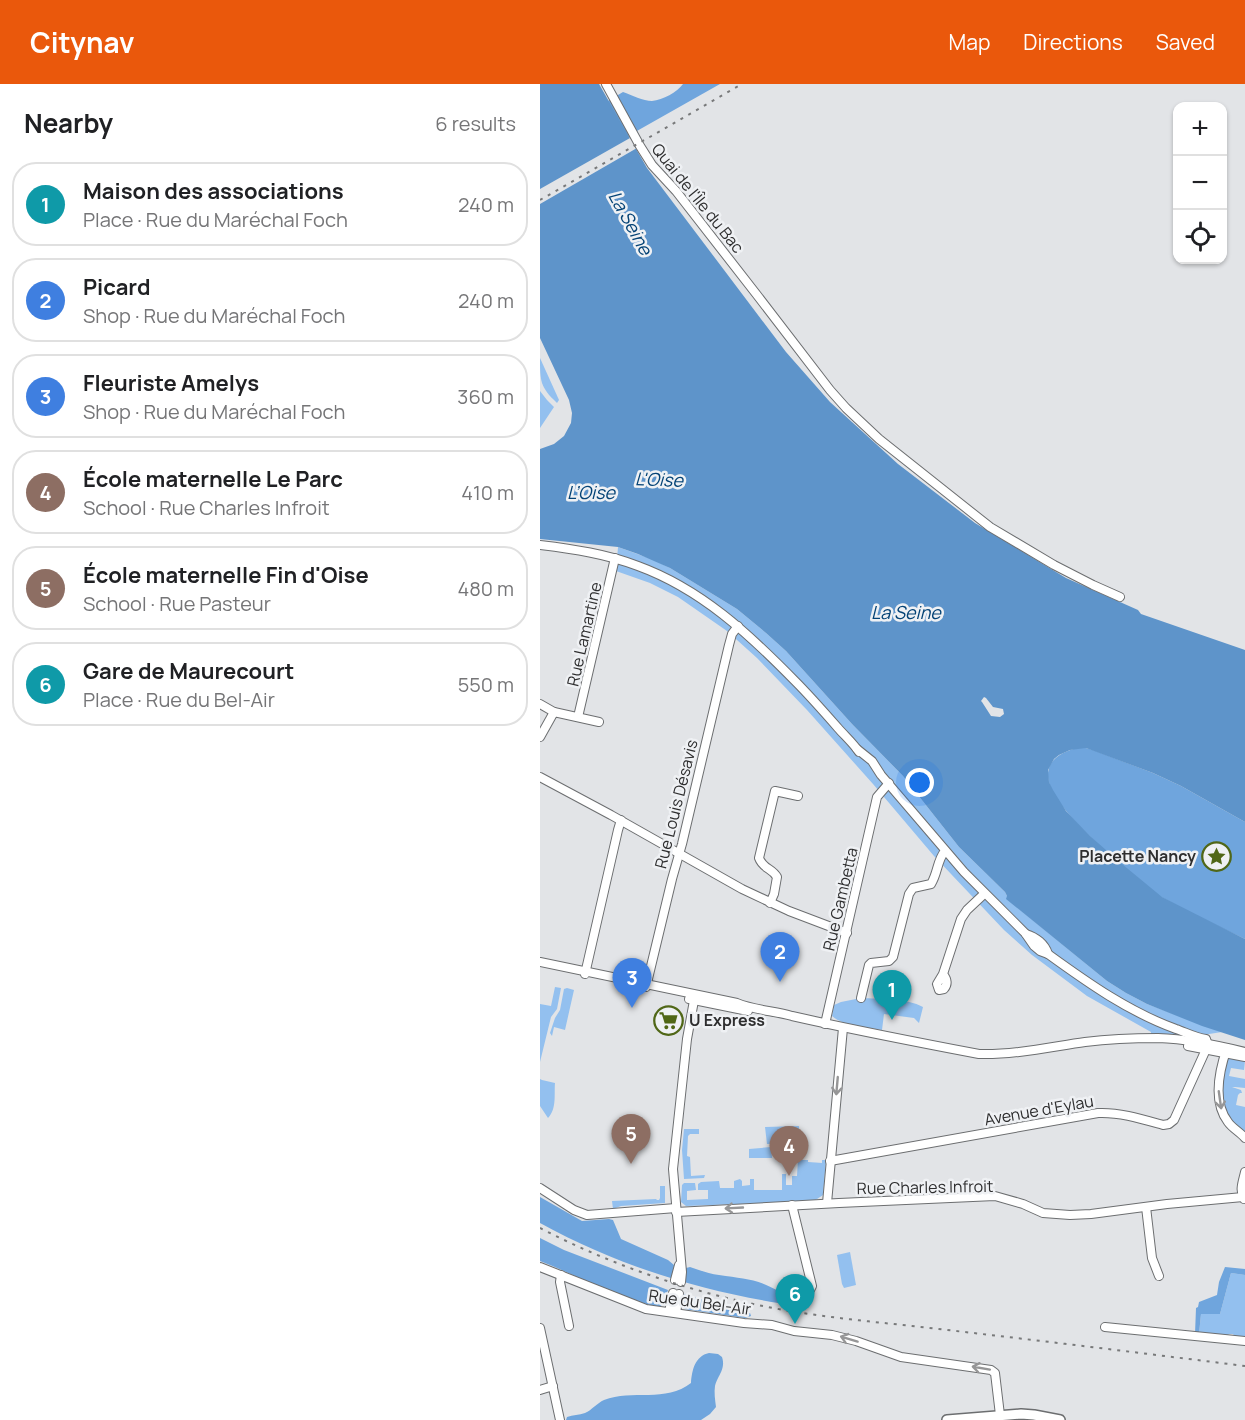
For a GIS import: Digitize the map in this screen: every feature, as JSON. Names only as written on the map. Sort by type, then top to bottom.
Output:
[{"type":"street","name":"Quai de l'Île du Bac","points":[[606,84],[639,146],[652,165],[846,408],[879,439],[990,526],[1054,565],[1120,597]]},
{"type":"street","points":[[540,545],[580,550],[637,565],[668,578],[711,606],[738,626],[800,687],[857,749],[872,769],[889,783],[945,851],[984,894],[1025,933],[1034,946],[1092,986],[1155,1021],[1192,1038],[1245,1057]]},
{"type":"street","name":"Rue Lamartine","points":[[578,717],[615,558]]},
{"type":"street","name":"Rue Louis Désavis","points":[[646,987],[730,640],[738,626]]},
{"type":"street","points":[[540,704],[554,712],[599,722]]},
{"type":"street","points":[[540,737],[554,712]]},
{"type":"street","points":[[540,777],[679,852],[741,889],[770,903],[847,933]]},
{"type":"street","name":"Rue Gambetta","points":[[825,1024],[877,797],[889,783]]},
{"type":"street","points":[[770,903],[777,877],[763,865],[759,858],[775,791],[798,796]]},
{"type":"street","points":[[585,974],[621,820]]},
{"type":"street","points":[[861,998],[869,965],[889,961],[894,955],[909,894],[913,888],[931,884],[940,857],[945,851]]},
{"type":"street","points":[[943,974],[961,919],[984,894]]},
{"type":"street","points":[[540,964],[694,998],[737,1003],[814,1022],[979,1054],[997,1054],[1133,1038],[1205,1043]]},
{"type":"street","points":[[678,1281],[680,1258],[673,1169],[686,1047],[694,998]]},
{"type":"street","points":[[827,1203],[843,1028]]},
{"type":"street","points":[[1151,1039],[1192,1038]]},
{"type":"street","name":"Avenue d'Eylau","points":[[831,1161],[1098,1113],[1109,1112],[1163,1125],[1169,1124],[1174,1120],[1205,1043]]},
{"type":"street","points":[[1226,1051],[1245,1052]]},
{"type":"street","points":[[1226,1051],[1218,1092],[1219,1105],[1230,1125],[1245,1138]]},
{"type":"street","points":[[1244,1198],[1241,1189],[1245,1172]]},
{"type":"street","name":"Rue Charles Infroit","points":[[540,1188],[574,1210],[587,1215],[995,1196],[1023,1204],[1043,1214],[1059,1215],[1091,1214],[1177,1203],[1244,1198]]},
{"type":"street","points":[[792,1205],[812,1286],[810,1290],[794,1293]]},
{"type":"street","points":[[1146,1207],[1152,1258],[1159,1276]]},
{"type":"street","name":"Rue du Bel-Air","points":[[540,1267],[632,1305],[650,1310],[832,1335],[901,1357],[990,1370],[995,1373],[1000,1416]]},
{"type":"street","points":[[561,1275],[560,1282],[569,1326]]},
{"type":"street","points":[[673,1312],[676,1293]]},
{"type":"street","points":[[1105,1327],[1245,1341]]},
{"type":"street","points":[[540,1328],[560,1420]]},
{"type":"street","points":[[540,1390],[553,1386]]},
{"type":"street","points":[[947,1420],[1034,1415],[1060,1420]]},
{"type":"shaded area","points":[[683,84],[720,84],[628,136],[608,101],[623,92],[652,101],[669,95]]},
{"type":"shaded area","points":[[540,358],[559,400],[557,403],[542,383]]},
{"type":"shaded area","points":[[540,391],[554,407],[540,428]]},
{"type":"shaded area","points":[[618,547],[670,568],[737,609],[766,633],[786,651],[903,776],[959,847],[1005,892],[1007,899],[1107,981],[1147,1004],[1222,1032],[1183,1038],[1151,1035],[1151,1032],[1087,996],[1032,955],[1004,930],[934,856],[807,710],[757,658],[727,631],[678,597],[650,583],[616,571]]},
{"type":"shaded area","points":[[1077,748],[1093,750],[1153,773],[1245,822],[1245,939],[1156,894],[1099,845],[1069,815],[1050,785],[1048,773],[1054,759]]},
{"type":"shaded area","points":[[555,987],[561,988],[557,1009],[551,1017],[540,1062],[540,1004],[551,1006]]},
{"type":"shaded area","points":[[564,989],[574,990],[565,1030],[554,1027],[552,1036],[550,1033],[560,1010]]},
{"type":"shaded area","points":[[861,998],[917,1004],[923,1007],[919,1023],[914,1018],[884,1014],[882,1030],[849,1024],[832,1016],[834,1005]]},
{"type":"shaded area","points":[[1229,1058],[1245,1061],[1244,1070],[1231,1068],[1229,1076],[1245,1079],[1245,1088],[1232,1087],[1241,1090],[1242,1093],[1238,1095],[1236,1105],[1245,1107],[1245,1133],[1228,1116],[1222,1100],[1222,1082]]},
{"type":"shaded area","points":[[540,1079],[555,1083],[554,1106],[548,1118],[540,1106]]},
{"type":"shaded area","points":[[799,1126],[800,1143],[767,1144],[765,1127]]},
{"type":"shaded area","points":[[684,1129],[699,1129],[699,1134],[688,1136],[687,1156],[690,1157],[691,1176],[705,1175],[704,1178],[684,1179],[682,1150]]},
{"type":"shaded area","points":[[771,1147],[772,1158],[749,1158],[749,1149]]},
{"type":"shaded area","points":[[798,1160],[822,1163],[822,1160],[826,1160],[823,1195],[814,1201],[686,1206],[681,1202],[684,1183],[695,1183],[696,1190],[687,1191],[687,1200],[708,1199],[708,1190],[698,1190],[698,1184],[701,1182],[719,1181],[720,1188],[734,1188],[734,1181],[740,1179],[742,1186],[750,1185],[750,1179],[754,1179],[754,1190],[782,1190],[782,1174],[786,1174],[786,1185],[792,1185],[792,1176],[797,1176]]},
{"type":"shaded area","points":[[660,1186],[665,1186],[665,1203],[621,1206],[613,1209],[612,1201],[659,1200]]},
{"type":"shaded area","points":[[540,1197],[582,1221],[613,1220],[621,1239],[668,1260],[674,1265],[673,1275],[686,1279],[686,1268],[690,1267],[712,1274],[743,1278],[772,1287],[780,1292],[778,1303],[685,1282],[597,1251],[540,1223]]},
{"type":"shaded area","points":[[540,1238],[564,1250],[668,1290],[663,1304],[659,1307],[628,1299],[540,1261]]},
{"type":"shaded area","points":[[850,1252],[856,1285],[844,1288],[837,1255]]},
{"type":"shaded area","points":[[1225,1267],[1245,1269],[1245,1275],[1231,1273],[1220,1314],[1201,1314],[1199,1334],[1195,1334],[1196,1308],[1199,1302],[1217,1295]]},
{"type":"shaded area","points":[[1231,1273],[1245,1275],[1245,1339],[1236,1338],[1233,1334],[1226,1337],[1199,1334],[1201,1314],[1220,1314]]},
{"type":"shaded area","points":[[683,1294],[750,1313],[751,1316],[745,1318],[685,1309],[681,1304]]},
{"type":"shaded area","points":[[709,1353],[722,1357],[723,1365],[715,1386],[716,1407],[701,1420],[566,1420],[567,1417],[585,1413],[601,1401],[615,1397],[671,1393],[681,1389],[691,1383],[697,1360]]},
{"type":"water","name":"La Seine","points":[[540,84],[599,84],[647,168],[786,352],[830,402],[898,464],[975,523],[1066,578],[1138,610],[1141,614],[1245,650],[1245,822],[1181,786],[1086,748],[1070,750],[1059,755],[1048,770],[1049,782],[1066,811],[1122,864],[1162,897],[1245,939],[1245,1040],[1202,1026],[1126,993],[1107,981],[1006,899],[1005,892],[959,847],[903,776],[786,651],[737,609],[670,568],[638,554],[618,547],[540,539],[540,449],[554,444],[564,436],[571,423],[572,413],[569,400],[540,338]],"holes":[[[984,697],[993,707],[1003,709],[1004,714],[1000,717],[991,716],[981,701]]]},
{"type":"pier","points":[[630,135],[637,148],[540,204],[540,189],[630,138]]},
{"type":"railway","points":[[540,200],[742,84]]},
{"type":"railway","points":[[540,1228],[638,1271],[714,1295],[767,1307],[848,1319],[1245,1366]]},
{"type":"place","name":"Placette Nancy","points":[[1217,856]]},
{"type":"place","name":"Picard","points":[[780,982]]},
{"type":"place","name":"Fleuriste Amelys","points":[[632,1008]]},
{"type":"place","name":"U Express","points":[[668,1020]]},
{"type":"place","name":"Maison des associations","points":[[892,1020]]},
{"type":"place","name":"École maternelle Fin d'Oise","points":[[631,1164]]},
{"type":"place","name":"École maternelle Le Parc","points":[[789,1176]]},
{"type":"place","name":"Gare de Maurecourt","points":[[795,1324]]},
{"type":"water label","name":"L'Oise","points":[[659,480]]},
{"type":"water label","name":"L’Oise","points":[[591,493]]}]
